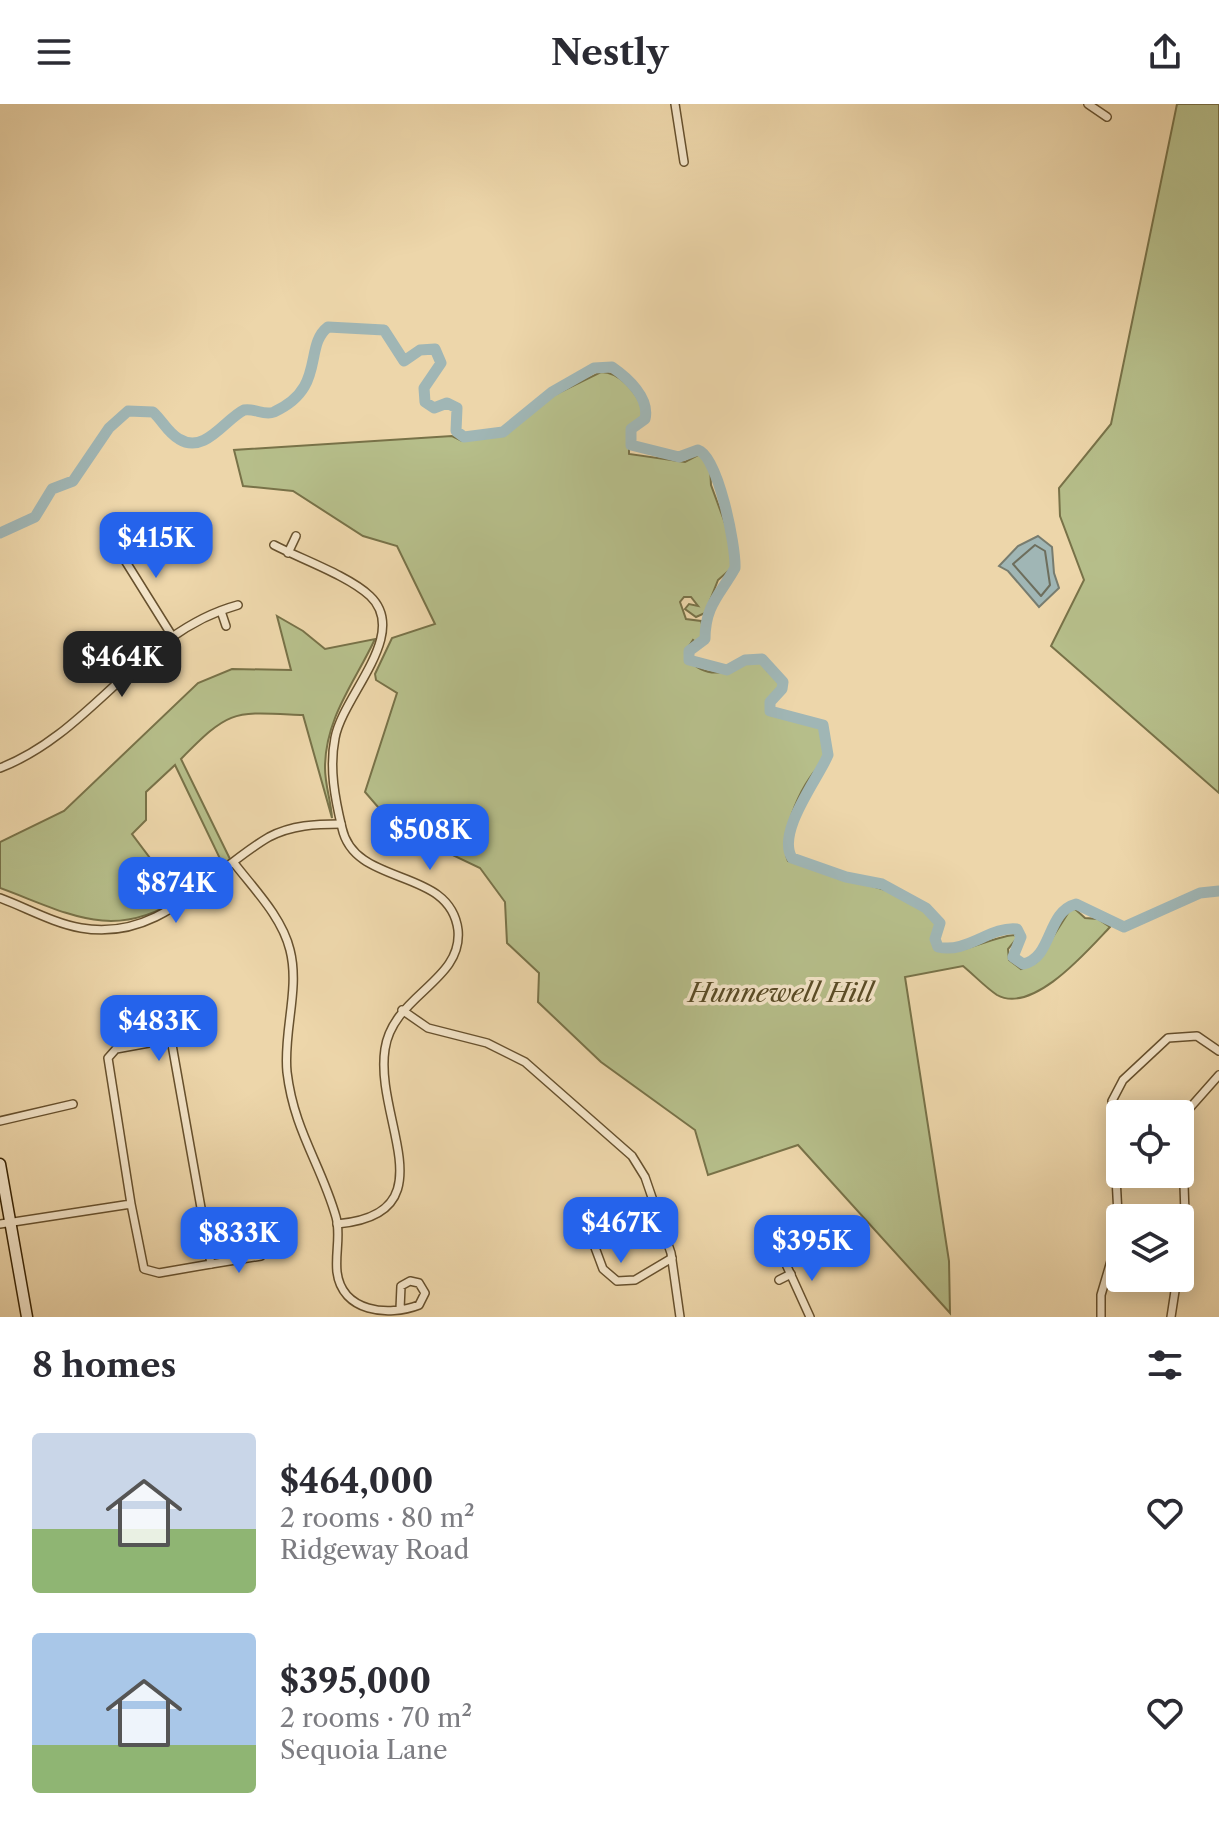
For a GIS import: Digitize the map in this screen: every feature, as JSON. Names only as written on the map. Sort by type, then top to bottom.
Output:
[{"type":"main road","points":[[0,1164],[6,1223],[27,1317]]},
{"type":"street","points":[[675,104],[684,162]]},
{"type":"street","points":[[1088,104],[1107,117]]},
{"type":"street","points":[[288,553],[296,536]]},
{"type":"street","points":[[111,538],[174,639]]},
{"type":"street","points":[[274,545],[368,594],[383,616],[383,639],[347,702],[335,737],[332,767],[341,824],[350,848],[358,856],[431,890],[445,902],[456,922],[458,944],[453,958],[402,1010],[390,1031],[383,1065],[399,1191],[393,1203],[380,1216],[337,1224]]},
{"type":"street","points":[[0,768],[64,733],[131,668],[221,611],[238,605]]},
{"type":"street","points":[[221,611],[226,626]]},
{"type":"street","points":[[0,898],[72,926],[123,928],[173,909],[270,837],[287,829],[341,824]]},
{"type":"street","points":[[234,863],[288,940],[292,974],[285,1044],[291,1100],[305,1145],[337,1224],[337,1272],[347,1295],[370,1311],[400,1309],[422,1302],[424,1291],[419,1283],[410,1281],[401,1286],[400,1309]]},
{"type":"street","points":[[402,1010],[428,1028],[487,1043],[525,1062],[614,1139],[643,1171],[672,1258],[680,1317]]},
{"type":"street","points":[[1101,1317],[1101,1295],[1119,1234],[1111,1113],[1114,1096],[1123,1080],[1168,1038],[1197,1036],[1219,1051]]},
{"type":"street","points":[[211,1264],[171,1039],[116,1049],[108,1058],[144,1269],[159,1273],[261,1256]]},
{"type":"street","points":[[1185,1204],[1182,1127],[1188,1110],[1219,1075]]},
{"type":"street","points":[[0,1121],[73,1104]]},
{"type":"street","points":[[6,1223],[131,1204]]},
{"type":"street","points":[[587,1226],[603,1269],[617,1281],[640,1278],[672,1258]]},
{"type":"street","points":[[785,1262],[810,1317]]},
{"type":"street","points":[[779,1280],[791,1274]]},
{"type":"street","points":[[1171,1317],[1175,1292]]},
{"type":"green space","points":[[1177,104],[1219,104],[1219,793],[1051,646],[1084,580],[1060,516],[1059,488],[1111,424]]},
{"type":"green space","name":"Hunnewell Hill","points":[[601,372],[615,375],[627,384],[644,410],[641,419],[629,426],[629,454],[685,462],[700,454],[710,466],[711,485],[729,534],[734,566],[718,580],[705,613],[696,617],[685,609],[689,604],[698,606],[691,597],[684,597],[680,602],[686,619],[701,621],[705,634],[698,644],[693,640],[687,649],[687,658],[702,670],[710,672],[727,671],[752,660],[764,663],[767,671],[780,681],[769,700],[772,712],[821,726],[825,762],[809,778],[795,806],[786,836],[788,861],[892,892],[937,919],[935,937],[939,947],[948,951],[1015,935],[1018,937],[1008,949],[1009,960],[1021,969],[1037,962],[1070,910],[1075,909],[1085,918],[1098,919],[1110,927],[1059,977],[1027,996],[1011,999],[997,995],[963,966],[905,977],[949,1261],[950,1313],[798,1145],[708,1175],[695,1130],[601,1062],[538,1002],[539,973],[507,943],[505,902],[480,868],[396,828],[365,792],[397,693],[376,680],[375,674],[392,638],[435,624],[397,546],[363,536],[293,491],[243,486],[234,450],[452,436],[462,441],[505,435],[548,398]]},
{"type":"green space","points":[[277,616],[325,649],[375,639],[342,701],[330,733],[325,768],[332,818],[303,715],[247,714],[234,717],[211,730],[181,759],[230,859],[223,865],[175,765],[146,792],[146,820],[132,834],[180,898],[133,919],[111,921],[68,914],[0,888],[0,842],[64,811],[198,683],[232,669],[291,670]]},
{"type":"water","points":[[1038,536],[1052,547],[1054,573],[1059,588],[1039,607],[1008,571],[999,566],[1018,546]]},
{"type":"waterway","points":[[0,533],[35,517],[52,489],[73,481],[109,428],[128,411],[153,412],[168,430],[188,443],[206,439],[244,410],[270,413],[291,402],[308,380],[316,345],[328,327],[384,330],[404,361],[420,350],[435,349],[441,363],[424,388],[425,402],[434,408],[447,403],[457,408],[456,431],[464,437],[503,432],[552,392],[594,368],[612,367],[631,383],[641,396],[646,411],[645,419],[631,429],[631,445],[679,457],[698,450],[712,468],[724,503],[735,568],[714,601],[705,639],[689,651],[689,660],[727,670],[745,660],[762,659],[783,682],[782,689],[770,702],[770,711],[823,725],[828,755],[800,806],[789,834],[792,858],[846,877],[882,884],[926,908],[940,923],[935,939],[938,947],[959,947],[997,932],[1017,929],[1021,937],[1013,957],[1023,964],[1040,953],[1059,916],[1076,904],[1124,927],[1200,893],[1219,891]]}]
